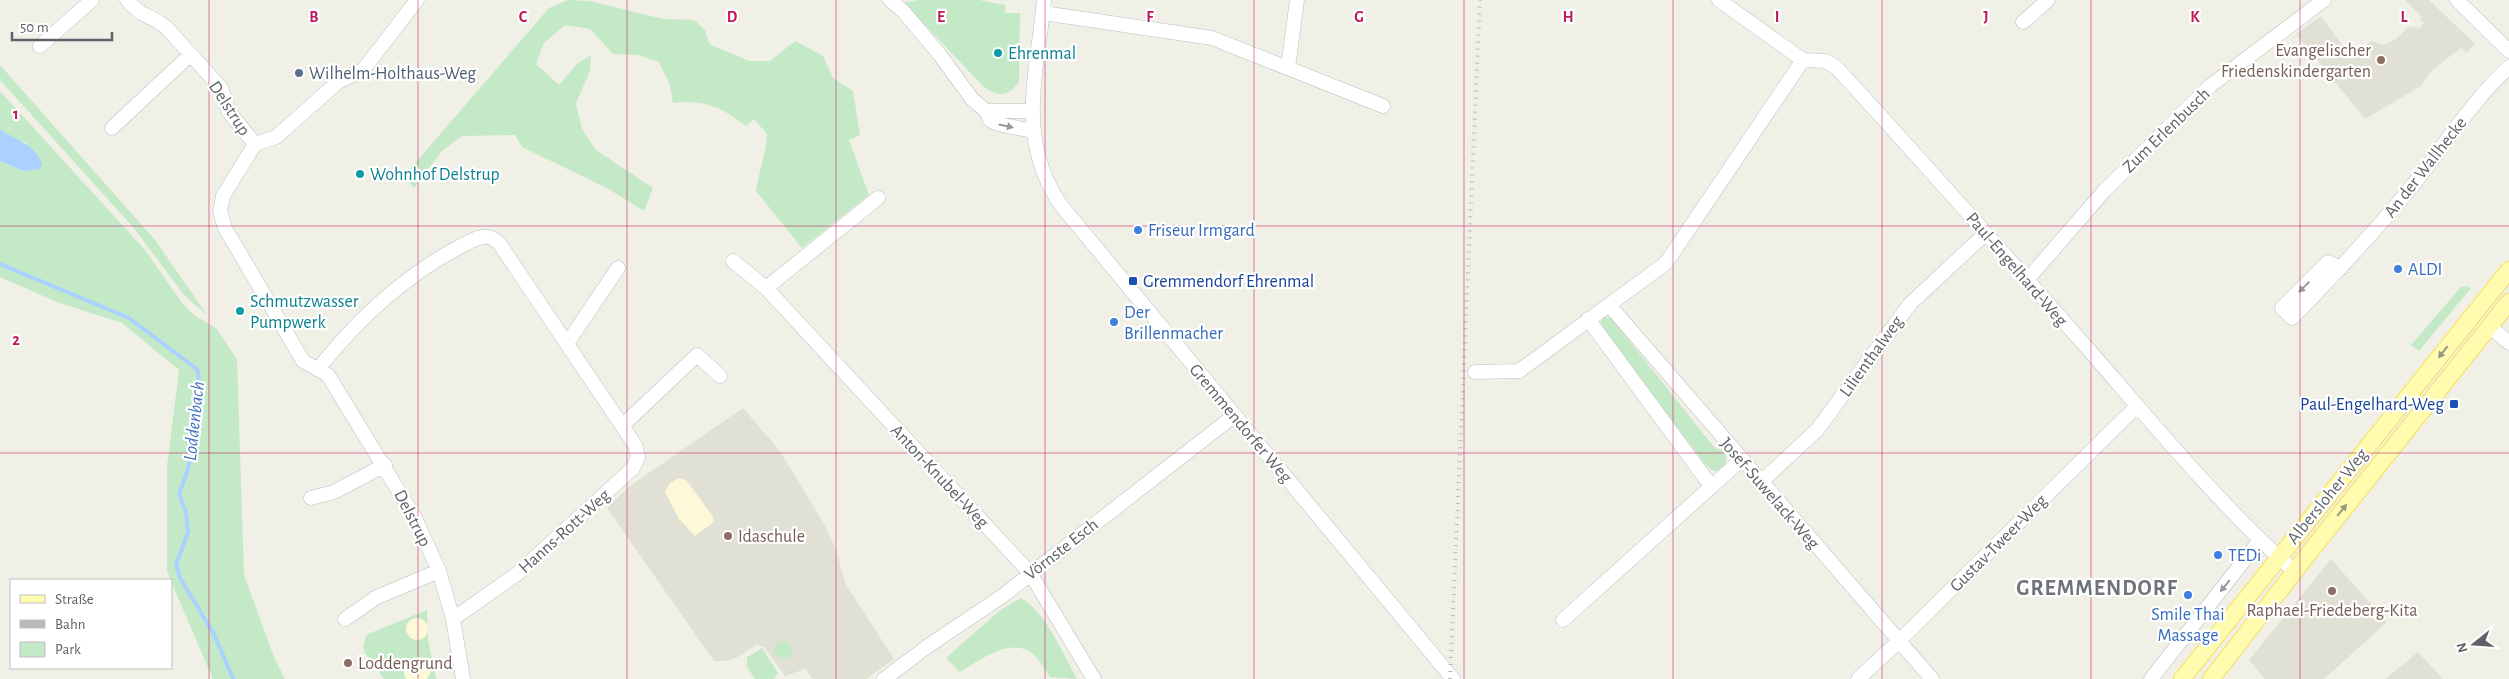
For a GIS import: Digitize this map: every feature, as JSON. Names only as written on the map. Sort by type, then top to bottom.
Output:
[{"type":"main road","name":"Albersloher Weg","points":[[2182,679],[2278,556],[2509,270]]},
{"type":"main road","name":"Albersloher Weg","points":[[2211,679],[2294,571],[2509,302]]},
{"type":"main road","points":[[2473,313],[2490,326]]},
{"type":"street","points":[[40,46],[92,0]]},
{"type":"street","name":"Delstrup","points":[[127,0],[140,14],[158,21],[166,27],[190,56],[221,88],[230,112],[255,144],[223,196],[220,211],[226,228],[303,361],[319,368],[328,375],[385,465],[415,518],[439,571],[453,619],[463,679]]},
{"type":"street","points":[[255,144],[276,137],[338,82],[363,70],[417,0]]},
{"type":"street","points":[[890,0],[903,11],[940,55],[972,99],[986,111],[990,120],[998,124],[1033,131]]},
{"type":"street","points":[[1288,68],[1298,0]]},
{"type":"street","name":"Paul-Engelhard-Weg","points":[[1719,0],[1803,60],[1825,61],[1836,67],[1986,233],[2137,406],[2260,540],[2294,571]]},
{"type":"street","points":[[2023,22],[2048,0]]},
{"type":"street","name":"Zum Erlenbusch","points":[[2027,280],[2104,191],[2210,86],[2324,0]]},
{"type":"street","points":[[2457,0],[2509,51]]},
{"type":"street","points":[[1044,7],[1212,38],[1383,106]]},
{"type":"street","name":"Gremmendorfer Weg","points":[[1044,7],[1033,111],[1033,131],[1042,171],[1060,204],[1453,679]]},
{"type":"street","points":[[112,128],[190,56]]},
{"type":"street","points":[[1475,372],[1519,371],[1666,263],[1803,60]]},
{"type":"street","name":"An der Wallhecke","points":[[2341,268],[2399,202],[2466,114],[2509,67]]},
{"type":"street","points":[[986,111],[1033,111]]},
{"type":"street","points":[[766,288],[878,198]]},
{"type":"street","name":"Lilienthalweg","points":[[1760,483],[1817,430],[1910,304],[1986,233]]},
{"type":"street","name":"Hanns-Rott-Weg","points":[[319,368],[338,345],[381,303],[438,259],[474,239],[488,237],[499,243],[568,342],[635,445],[638,457],[633,468],[517,574],[453,619]]},
{"type":"street","name":"Anton-Knubel-Weg","points":[[734,261],[766,288],[1030,573],[1094,679]]},
{"type":"street","points":[[568,342],[618,268]]},
{"type":"street","name":"Josef-Suwelack-Weg","points":[[1610,306],[1760,483],[1932,679]]},
{"type":"street","points":[[1588,319],[1711,486]]},
{"type":"street","points":[[2490,326],[2509,343]]},
{"type":"street","points":[[623,425],[697,354],[720,376]]},
{"type":"street","name":"Gustav-Tweer-Weg","points":[[1858,679],[1898,642],[2137,406]]},
{"type":"street","name":"Vörnste Esch","points":[[884,679],[928,646],[1001,597],[1235,415]]},
{"type":"street","points":[[1563,620],[1741,460]]},
{"type":"street","points":[[311,498],[334,492],[385,465]]},
{"type":"street","name":"Albersloher Weg","points":[[2151,679],[2260,540]]},
{"type":"street","points":[[345,619],[377,597],[439,571]]},
{"type":"shaded area","name":"Evangelischer Friedenskindergarten","points":[[2405,0],[2429,0],[2475,44],[2466,53],[2461,48],[2431,71],[2421,86],[2365,119],[2296,34],[2321,16],[2350,56],[2371,41],[2384,45],[2396,39],[2409,26],[2412,28],[2414,26],[2418,29],[2424,23],[2420,20],[2422,17]]},
{"type":"shaded area","name":"Idaschule","points":[[743,408],[780,451],[824,524],[835,547],[846,585],[894,659],[866,679],[813,679],[805,669],[785,676],[764,647],[756,645],[736,658],[714,661],[607,508],[630,486]]},
{"type":"shaded area","name":"Raphael-Friedeberg-Kita","points":[[2331,559],[2387,622],[2324,679],[2265,679],[2249,660]]},
{"type":"shaded area","points":[[2418,652],[2443,679],[2385,679]]},
{"type":"green space","points":[[568,0],[590,1],[663,19],[694,20],[705,30],[709,44],[749,61],[770,61],[795,41],[823,56],[833,78],[853,91],[860,135],[849,140],[869,195],[802,248],[756,191],[767,134],[754,119],[746,126],[729,114],[712,106],[694,102],[673,103],[670,85],[659,62],[638,55],[613,54],[590,29],[565,25],[544,43],[536,64],[559,85],[578,63],[591,55],[590,71],[576,103],[582,129],[596,150],[653,188],[644,211],[607,188],[522,147],[515,135],[462,136],[442,151],[414,188],[404,176],[549,8]]},
{"type":"green space","points":[[918,0],[979,0],[1005,5],[1005,13],[1020,13],[1019,81],[1015,87],[1011,91],[1002,94],[992,92],[982,85],[904,3]]},
{"type":"green space","points":[[0,65],[155,240],[207,315],[185,296],[133,227],[0,80]]},
{"type":"green space","points":[[0,91],[145,250],[183,304],[195,316],[216,328],[237,359],[244,575],[274,657],[285,679],[213,679],[172,584],[172,579],[170,579],[167,572],[167,466],[179,370],[122,323],[57,302],[0,277],[0,161],[24,171],[40,169],[26,143],[16,140],[0,129]]},
{"type":"green space","points":[[2467,286],[2471,288],[2419,351],[2411,345],[2461,287]]},
{"type":"green space","points":[[1604,317],[1611,318],[1714,447],[1722,450],[1726,457],[1725,466],[1720,470],[1713,471],[1704,463],[1601,326],[1601,321]]},
{"type":"green space","points":[[1021,598],[1039,614],[1046,624],[1077,679],[1050,677],[1039,660],[1025,649],[1006,648],[986,656],[960,672],[946,658],[999,611]]},
{"type":"green space","points":[[427,610],[428,640],[436,679],[384,679],[380,674],[379,663],[364,652],[364,643],[368,634]]},
{"type":"green space","points":[[779,641],[787,641],[792,646],[790,657],[779,659],[774,654],[774,646]]},
{"type":"green space","points":[[762,648],[778,673],[774,679],[755,679],[747,667],[747,657]]},
{"type":"sand","points":[[679,478],[686,480],[712,515],[714,522],[695,536],[679,519],[665,492],[670,483]]},
{"type":"sand","points":[[417,618],[427,625],[428,629],[421,639],[417,640],[407,633],[406,629],[413,619]]},
{"type":"sand","points":[[425,658],[428,660],[431,672],[427,679],[406,679],[404,666],[410,660],[417,662]]},
{"type":"water","points":[[0,129],[35,152],[42,165],[40,169],[24,171],[0,161]]},
{"type":"waterway","name":"Loddenbach","points":[[0,264],[129,318],[198,370],[197,417],[193,448],[179,494],[186,512],[188,532],[176,565],[180,578],[214,634],[233,679]]},
{"type":"railway","points":[[1450,679],[1480,0]]},
{"type":"place","name":"Ehrenmal","points":[[998,53]]},
{"type":"place","name":"Evangelischer Friedenskindergarten","points":[[2381,60]]},
{"type":"place","name":"Wilhelm-Holthaus-Weg","points":[[299,73]]},
{"type":"place","name":"Wohnhof Delstrup","points":[[360,174]]},
{"type":"place","name":"Friseur Irmgard","points":[[1138,230]]},
{"type":"place","name":"ALDI","points":[[2398,269]]},
{"type":"place","name":"Gremmendorf Ehrenmal","points":[[1133,281]]},
{"type":"place","name":"Schmutzwasser Pumpwerk","points":[[240,311]]},
{"type":"place","name":"Der Brillenmacher","points":[[1114,322]]},
{"type":"place","name":"Paul-Engelhard-Weg","points":[[2454,404]]},
{"type":"place","name":"Idaschule","points":[[728,536]]},
{"type":"place","name":"TEDi","points":[[2218,555]]},
{"type":"place","name":"Raphael-Friedeberg-Kita","points":[[2332,591]]},
{"type":"place","name":"Smile Thai Massage","points":[[2188,595]]},
{"type":"place","name":"Loddengrund","points":[[348,663]]},
{"type":"district","name":"GREMMENDORF","points":[[2097,587]]}]
